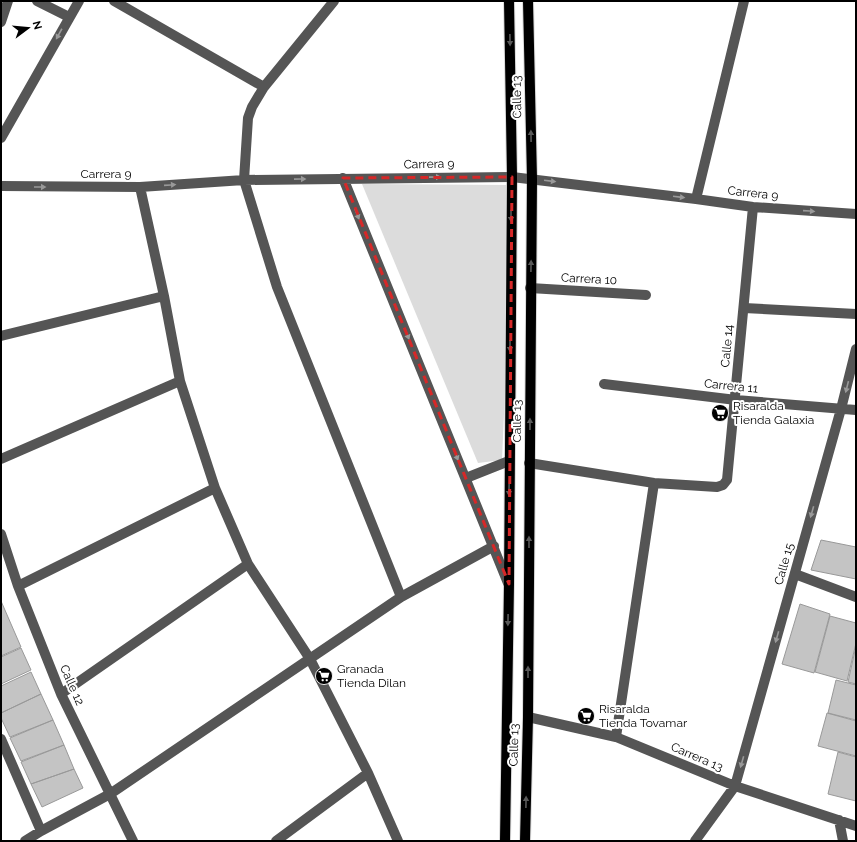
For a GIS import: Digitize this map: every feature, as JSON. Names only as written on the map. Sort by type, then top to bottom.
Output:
[{"type":"main road","name":"Calle 13","points":[[504,841],[510,461],[512,177],[509,1]]},
{"type":"main road","name":"Calle 13","points":[[525,841],[528,717],[532,179],[528,1]]},
{"type":"street","points":[[1,22],[8,1]]},
{"type":"street","points":[[37,1],[69,17]]},
{"type":"street","points":[[1,138],[79,1]]},
{"type":"street","points":[[114,1],[264,87]]},
{"type":"street","points":[[334,1],[264,87],[252,107],[248,118],[244,180],[277,287],[401,598]]},
{"type":"street","points":[[696,199],[744,1]]},
{"type":"street","name":"Carrera 9","points":[[1,186],[140,187],[244,180],[512,177],[753,207],[856,214]]},
{"type":"street","points":[[343,178],[494,546],[508,584]]},
{"type":"street","points":[[140,187],[164,296],[180,380],[215,488],[248,564],[310,659],[368,773],[398,841]]},
{"type":"street","name":"Calle 14","points":[[654,483],[717,487],[723,485],[727,480],[736,400],[753,207]]},
{"type":"street","name":"Carrera 10","points":[[530,288],[646,295]]},
{"type":"street","points":[[1,336],[164,296]]},
{"type":"street","points":[[744,308],[856,314]]},
{"type":"street","name":"Calle 15","points":[[735,786],[841,409],[856,349]]},
{"type":"street","points":[[1,459],[180,380]]},
{"type":"street","name":"Carrera 11","points":[[604,384],[736,400],[856,410]]},
{"type":"street","points":[[466,478],[510,461]]},
{"type":"street","points":[[529,463],[654,483],[616,737]]},
{"type":"street","points":[[18,586],[215,488]]},
{"type":"street","name":"Calle 12","points":[[1,534],[18,586],[61,694],[133,841]]},
{"type":"street","points":[[25,841],[110,794],[401,598],[494,546]]},
{"type":"street","points":[[61,694],[248,564]]},
{"type":"street","points":[[795,574],[856,598]]},
{"type":"street","name":"Carrera 13","points":[[528,717],[616,737],[735,786],[856,826]]},
{"type":"street","points":[[1,739],[42,831]]},
{"type":"street","points":[[276,841],[368,773]]},
{"type":"street","points":[[695,841],[735,786]]},
{"type":"street","points":[[839,820],[843,841]]},
{"type":"highlighted area","points":[[512,177],[509,584],[494,546],[343,178]]},
{"type":"shaded area","points":[[362,184],[510,185],[510,275],[502,460],[478,463]]},
{"type":"building","points":[[821,540],[856,547],[856,579],[811,570]]},
{"type":"building","points":[[1,601],[21,647],[1,656]]},
{"type":"building","points":[[800,604],[830,614],[814,673],[782,664]]},
{"type":"building","points":[[830,616],[856,623],[856,643],[847,681],[815,672]]},
{"type":"building","points":[[856,646],[856,684],[848,682]]},
{"type":"building","points":[[21,648],[31,670],[1,684],[1,657]]},
{"type":"building","points":[[31,672],[41,694],[1,713],[1,686]]},
{"type":"building","points":[[836,680],[856,685],[856,720],[828,713]]},
{"type":"building","points":[[41,694],[53,720],[10,737],[1,718],[1,713]]},
{"type":"building","points":[[827,713],[856,721],[856,756],[818,746]]},
{"type":"building","points":[[53,720],[64,745],[21,761],[10,738]]},
{"type":"building","points":[[64,745],[74,769],[31,784],[21,762]]},
{"type":"building","points":[[838,752],[856,757],[856,801],[828,794]]},
{"type":"building","points":[[74,769],[83,788],[42,807],[31,784]]},
{"type":"place","name":"Risaralda Tienda Galaxia","points":[[720,413]]},
{"type":"place","name":"Granada Tienda Dilan","points":[[324,676]]},
{"type":"place","name":"Risaralda Tienda Tovamar","points":[[586,716]]}]
